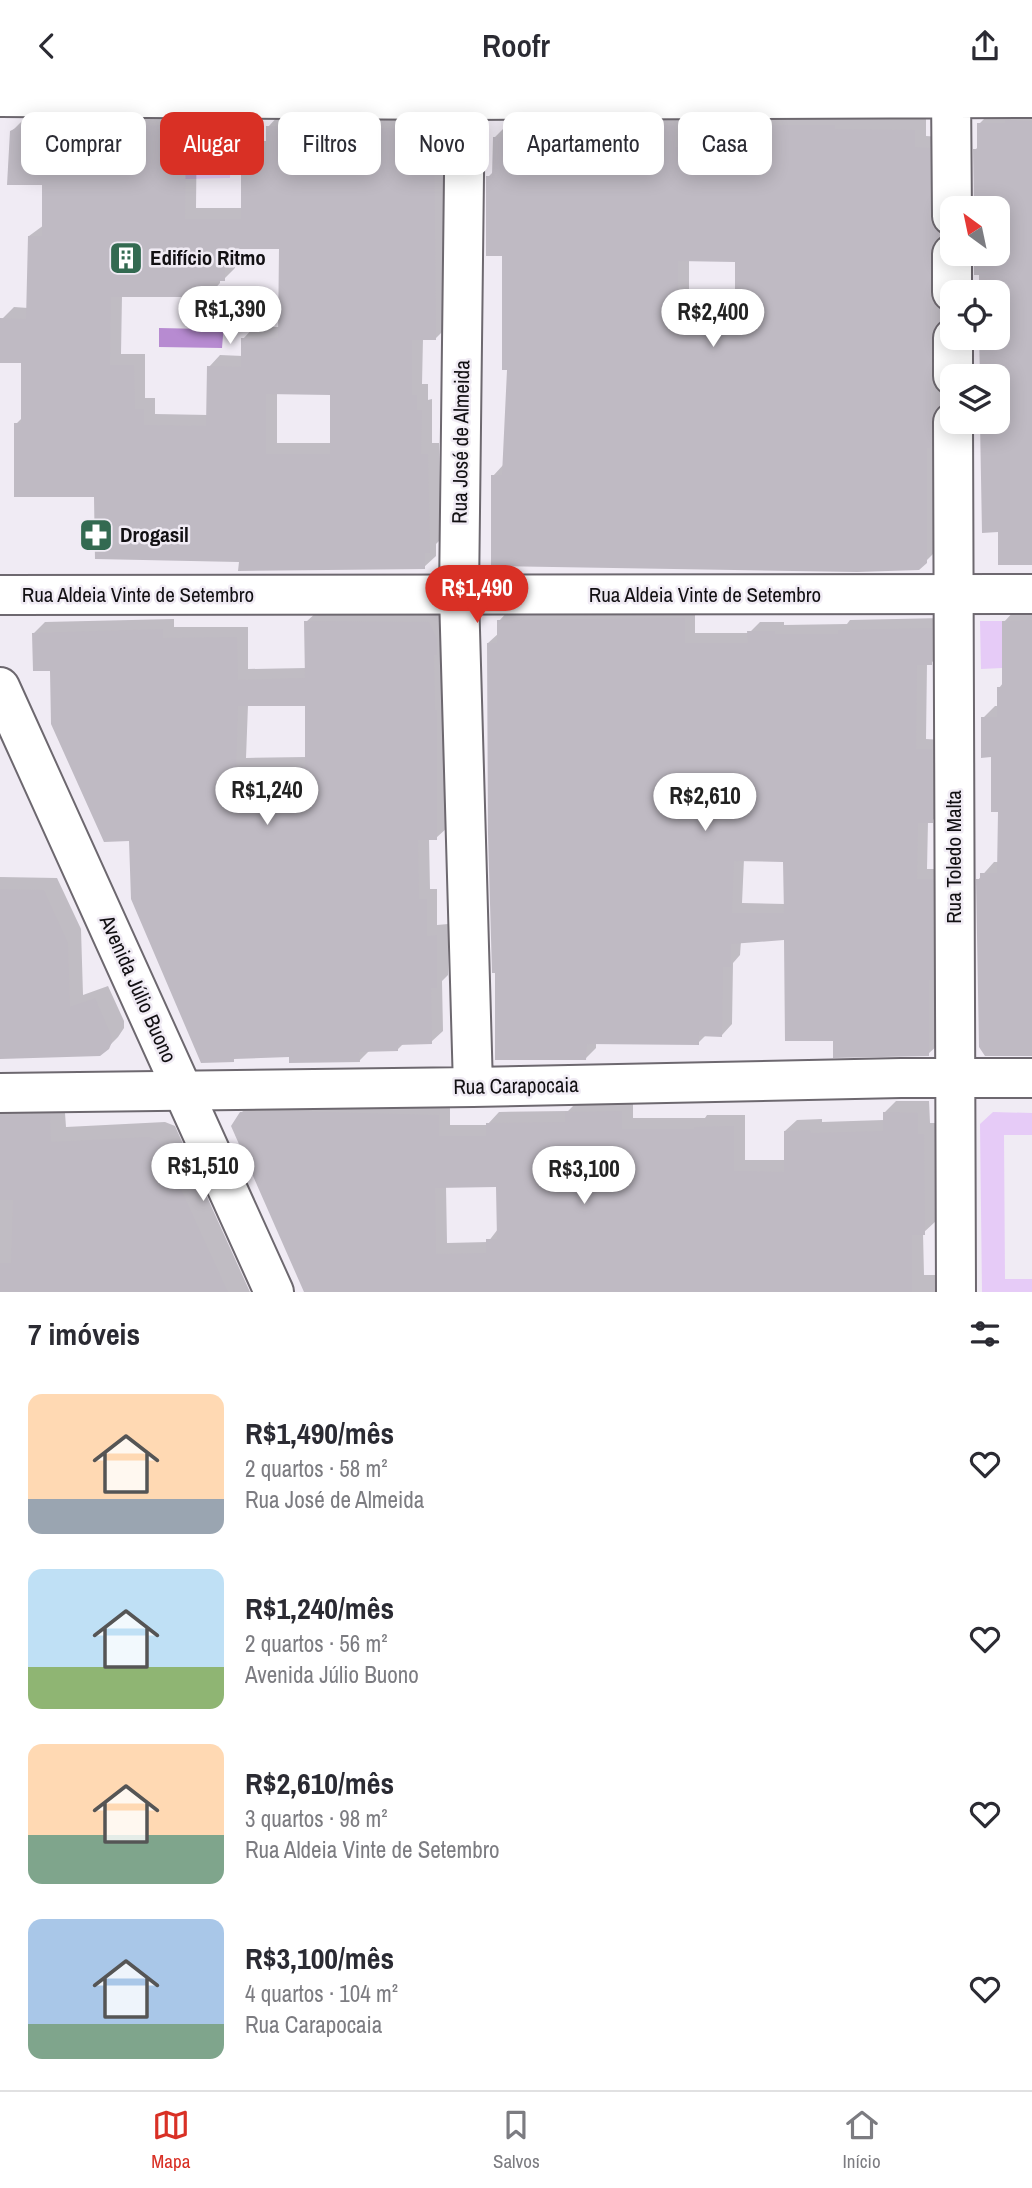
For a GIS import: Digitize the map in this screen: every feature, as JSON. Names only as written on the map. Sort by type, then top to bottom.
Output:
[{"type":"street","points":[[951,94],[952,196]]},
{"type":"street","points":[[0,97],[951,94],[1032,98]]},
{"type":"street","name":"Rua José de Almeida","points":[[466,95],[459,595],[473,1087]]},
{"type":"street","name":"Rua Toledo Malta","points":[[953,434],[956,1292]]},
{"type":"street","name":"Rua Aldeia Vinte de Setembro","points":[[0,595],[1032,594]]},
{"type":"street","name":"Avenida Júlio Buono","points":[[0,687],[274,1292]]},
{"type":"street","name":"Rua Carapocaia","points":[[0,1093],[1032,1078]]},
{"type":"shaded area","points":[[185,175],[230,175],[230,178],[185,179]]},
{"type":"shaded area","points":[[206,323],[224,323],[222,348],[159,347],[159,328],[205,329]]},
{"type":"shaded area","points":[[980,621],[1002,621],[1002,668],[981,669]]},
{"type":"shaded area","points":[[993,1112],[1032,1113],[1032,1135],[1004,1135],[1005,1279],[1032,1279],[1032,1292],[982,1292],[980,1124]]},
{"type":"building","points":[[1005,120],[1032,121],[1032,565],[998,565],[998,532],[982,533],[980,434],[1010,434],[1010,364],[980,364],[979,350],[1010,350],[1010,280],[979,280],[979,275],[974,275],[974,266],[1010,266],[1010,196],[974,196],[973,149],[977,149],[977,123],[1005,123]]},
{"type":"building","points":[[146,125],[160,125],[160,175],[185,175],[185,219],[241,219],[241,175],[264,175],[266,126],[278,126],[278,175],[381,175],[381,128],[395,128],[395,175],[434,175],[436,340],[412,340],[412,395],[417,395],[417,410],[422,410],[421,454],[428,454],[430,553],[425,553],[425,569],[238,571],[239,562],[95,559],[94,497],[14,497],[14,423],[21,423],[21,363],[0,363],[0,318],[26,319],[28,236],[42,236],[42,185],[7,185],[10,131],[21,126],[21,175],[146,175]],"holes":[[[225,249],[279,249],[278,338],[241,338],[241,367],[207,366],[206,426],[144,425],[144,409],[135,409],[134,365],[110,365],[111,297],[209,297],[210,281],[225,281]],[[266,394],[330,395],[330,454],[266,454]]]},
{"type":"building","points":[[664,125],[675,125],[678,175],[772,175],[772,125],[835,125],[835,129],[915,130],[915,147],[930,148],[930,217],[934,228],[940,234],[933,243],[930,254],[931,448],[927,448],[927,563],[919,570],[857,572],[491,566],[491,475],[502,475],[507,370],[502,370],[502,256],[486,256],[486,176],[492,176],[493,137],[503,137],[503,175],[664,175]],"holes":[[[678,261],[735,262],[735,319],[678,318]]]},
{"type":"building","points":[[685,618],[685,643],[748,643],[747,631],[838,634],[838,630],[932,628],[932,665],[917,665],[916,749],[932,749],[933,823],[918,823],[917,879],[933,879],[933,980],[929,980],[929,1056],[833,1058],[833,1041],[785,1041],[784,940],[731,944],[731,967],[723,967],[722,1037],[699,1036],[699,1045],[587,1044],[586,1060],[495,1060],[495,973],[492,973],[488,834],[487,643],[497,643],[497,620]],"holes":[[[734,861],[783,862],[784,913],[732,913]]]},
{"type":"building","points":[[1032,620],[1032,1056],[985,1056],[979,1047],[976,879],[980,879],[980,873],[997,873],[998,812],[991,812],[991,757],[981,758],[981,717],[997,717],[997,687],[1002,687],[1002,621]]},
{"type":"building","points":[[304,621],[429,622],[437,639],[437,655],[434,655],[437,710],[437,840],[418,840],[419,899],[427,899],[427,936],[437,935],[437,988],[431,988],[432,1044],[398,1045],[398,1051],[359,1052],[360,1062],[289,1063],[289,1057],[201,1063],[131,899],[129,841],[104,842],[51,724],[50,671],[33,671],[32,633],[163,629],[163,638],[237,637],[238,680],[305,678]],"holes":[[[238,706],[305,706],[305,767],[236,769]]]},
{"type":"building","points":[[0,889],[44,890],[68,943],[70,1007],[95,998],[111,1035],[109,1049],[100,1056],[0,1059]]},
{"type":"building","points":[[622,1111],[622,1129],[734,1126],[734,1171],[784,1172],[784,1131],[883,1131],[883,1112],[918,1113],[918,1134],[924,1134],[925,1235],[912,1235],[912,1292],[304,1292],[231,1126],[240,1112],[439,1115],[439,1136],[486,1136],[486,1123],[565,1122],[565,1112]],"holes":[[[496,1187],[497,1239],[486,1239],[486,1253],[436,1254],[435,1188]]]},
{"type":"building","points":[[50,1114],[51,1142],[149,1137],[159,1141],[228,1292],[0,1292],[0,1263],[11,1263],[13,1200],[0,1200],[0,1115]]},
{"type":"place","name":"Edifício Ritmo","points":[[126,258]]},
{"type":"place","name":"Drogasil","points":[[96,535]]}]
